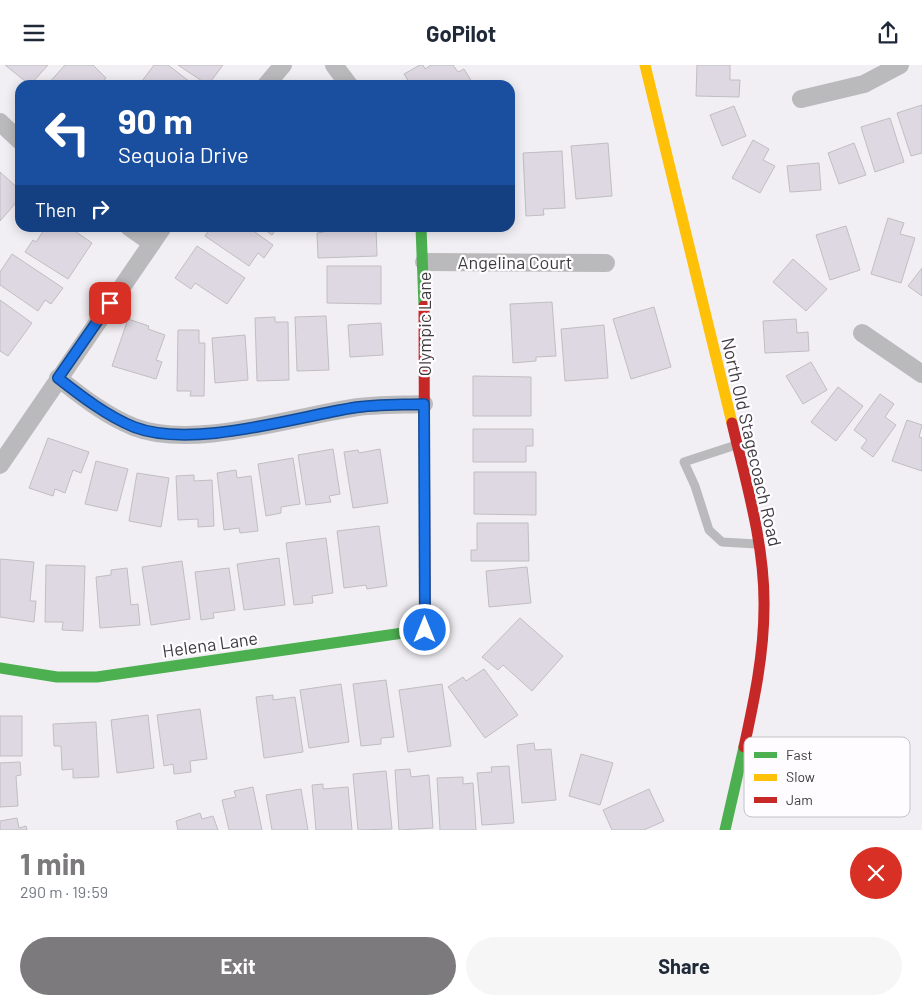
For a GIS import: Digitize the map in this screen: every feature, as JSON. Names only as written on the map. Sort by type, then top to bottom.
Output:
[{"type":"street","points":[[270,80],[283,65]]},
{"type":"street","points":[[334,65],[345,80]]},
{"type":"street","name":"North Old Stagecoach Road","points":[[646,65],[737,445],[758,544],[764,619],[756,681],[744,737]]},
{"type":"street","points":[[801,99],[864,83],[900,65]]},
{"type":"street","points":[[0,122],[15,136]]},
{"type":"street","points":[[136,232],[152,243]]},
{"type":"street","points":[[0,465],[160,232]]},
{"type":"street","name":"Olympic Lane","points":[[421,232],[424,262],[425,630]]},
{"type":"street","name":"Angelina Court","points":[[424,262],[606,263]]},
{"type":"street","points":[[862,333],[922,374]]},
{"type":"street","points":[[58,378],[93,404],[135,427],[174,435],[208,435],[354,408],[424,404]]},
{"type":"street","name":"Helena Lane","points":[[0,668],[57,677],[97,677],[425,630]]},
{"type":"street","name":"North Old Stagecoach Road","points":[[725,830],[744,739]]},
{"type":"lane","points":[[737,445],[684,462],[695,486],[709,530],[722,542],[758,544]]},
{"type":"building","points":[[5,65],[48,65],[34,80],[24,80]]},
{"type":"building","points":[[65,65],[93,65],[106,78],[104,80],[52,80]]},
{"type":"building","points":[[154,65],[168,65],[188,80],[143,80]]},
{"type":"building","points":[[178,65],[223,65],[212,80],[200,80]]},
{"type":"building","points":[[420,65],[423,65],[425,69],[431,65],[453,65],[458,72],[464,69],[471,80],[408,80],[404,74]]},
{"type":"building","points":[[697,65],[730,65],[730,80],[740,80],[739,97],[696,96]]},
{"type":"building","points":[[922,105],[922,153],[911,156],[897,113]]},
{"type":"building","points":[[734,106],[746,136],[722,146],[710,115]]},
{"type":"building","points":[[890,118],[904,162],[875,172],[861,127]]},
{"type":"building","points":[[753,140],[769,149],[763,160],[775,166],[760,193],[732,178]]},
{"type":"building","points":[[608,143],[612,196],[576,199],[571,146]]},
{"type":"building","points":[[854,143],[866,175],[839,184],[828,153]]},
{"type":"building","points":[[562,151],[565,208],[543,209],[544,215],[526,216],[523,153]]},
{"type":"building","points":[[819,163],[821,190],[790,192],[787,166]]},
{"type":"building","points":[[0,172],[15,186],[15,204],[0,221]]},
{"type":"building","points":[[888,218],[904,223],[900,234],[915,238],[901,283],[871,274]]},
{"type":"building","points":[[846,226],[860,270],[830,280],[816,235]]},
{"type":"building","points":[[43,232],[76,232],[92,243],[68,279],[25,252],[33,240],[36,242]]},
{"type":"building","points":[[208,232],[255,232],[273,245],[264,258],[258,253],[249,266],[205,236]]},
{"type":"building","points":[[376,232],[377,256],[318,258],[317,233]]},
{"type":"building","points":[[197,246],[245,278],[227,304],[195,283],[191,289],[175,278]]},
{"type":"building","points":[[12,254],[63,288],[51,304],[45,300],[38,311],[0,285],[0,272]]},
{"type":"building","points":[[793,259],[827,289],[806,311],[773,282]]},
{"type":"building","points":[[327,266],[381,266],[381,304],[327,303]]},
{"type":"building","points":[[922,268],[922,296],[908,286]]},
{"type":"building","points":[[0,300],[32,323],[8,356],[0,351]]},
{"type":"building","points":[[552,302],[556,356],[536,357],[536,361],[513,363],[510,304]]},
{"type":"building","points":[[654,307],[671,367],[631,379],[613,319]]},
{"type":"building","points":[[326,316],[329,370],[297,371],[295,317]]},
{"type":"building","points":[[275,317],[275,322],[288,322],[289,380],[257,381],[255,318]]},
{"type":"building","points":[[128,319],[149,326],[148,329],[165,335],[156,360],[162,362],[156,379],[112,366]]},
{"type":"building","points":[[796,319],[797,333],[808,332],[809,351],[765,353],[763,321]]},
{"type":"building","points":[[381,323],[383,355],[350,357],[348,325]]},
{"type":"building","points":[[604,325],[608,378],[565,381],[561,329]]},
{"type":"building","points":[[178,330],[199,330],[199,343],[205,343],[204,396],[190,396],[191,391],[177,391]]},
{"type":"building","points":[[245,335],[248,380],[215,383],[212,338]]},
{"type":"building","points":[[811,362],[827,390],[803,404],[786,376]]},
{"type":"building","points":[[473,376],[531,377],[531,416],[473,416]]},
{"type":"building","points":[[838,387],[863,406],[836,441],[811,422]]},
{"type":"building","points":[[880,394],[894,404],[885,417],[896,425],[873,457],[861,448],[867,440],[854,430]]},
{"type":"building","points":[[907,420],[922,425],[919,437],[922,438],[922,471],[892,461]]},
{"type":"building","points":[[473,429],[533,429],[533,446],[526,446],[526,462],[473,462]]},
{"type":"building","points":[[48,438],[89,452],[81,473],[73,470],[65,493],[55,489],[53,496],[29,488]]},
{"type":"building","points":[[333,449],[340,494],[329,496],[331,502],[306,505],[298,455]]},
{"type":"building","points":[[380,449],[388,503],[353,508],[344,452],[358,450],[359,453]]},
{"type":"building","points":[[293,458],[300,504],[281,507],[281,513],[266,516],[258,464]]},
{"type":"building","points":[[96,461],[128,469],[117,511],[85,504]]},
{"type":"building","points":[[236,470],[237,478],[251,476],[258,531],[240,533],[239,528],[224,530],[217,473]]},
{"type":"building","points":[[474,472],[536,472],[536,515],[474,514]]},
{"type":"building","points":[[137,473],[169,478],[161,527],[129,521]]},
{"type":"building","points":[[194,475],[194,481],[212,480],[214,526],[198,527],[198,519],[178,520],[176,476]]},
{"type":"building","points":[[477,523],[528,523],[529,561],[471,561],[471,550],[477,550]]},
{"type":"building","points":[[379,526],[387,586],[367,589],[366,585],[344,588],[337,531]]},
{"type":"building","points":[[326,538],[333,593],[312,596],[313,603],[294,605],[286,543]]},
{"type":"building","points":[[279,558],[285,605],[244,610],[237,564]]},
{"type":"building","points":[[0,559],[34,562],[30,601],[36,601],[34,622],[0,617]]},
{"type":"building","points":[[182,561],[190,619],[151,625],[142,567]]},
{"type":"building","points":[[46,565],[85,566],[83,631],[62,630],[63,622],[45,622]]},
{"type":"building","points":[[527,567],[531,603],[489,607],[486,571]]},
{"type":"building","points":[[127,568],[131,605],[138,604],[140,625],[100,628],[96,577],[111,575],[111,570]]},
{"type":"building","points":[[229,568],[235,610],[213,613],[214,618],[201,620],[195,572]]},
{"type":"building","points":[[520,618],[563,656],[532,691],[503,665],[498,670],[482,657]]},
{"type":"building","points":[[484,669],[518,715],[485,738],[448,687],[463,677],[466,681]]},
{"type":"building","points":[[386,680],[394,737],[381,738],[381,744],[361,746],[353,684]]},
{"type":"building","points":[[341,684],[349,742],[309,748],[300,690]]},
{"type":"building","points":[[442,684],[451,746],[408,752],[399,690]]},
{"type":"building","points":[[273,695],[273,700],[295,697],[303,752],[264,758],[256,697]]},
{"type":"building","points":[[200,709],[207,759],[190,761],[191,772],[174,774],[173,764],[164,766],[157,715]]},
{"type":"building","points":[[148,715],[154,768],[117,773],[111,720]]},
{"type":"building","points":[[0,716],[22,716],[22,756],[0,756]]},
{"type":"building","points":[[96,722],[99,777],[73,778],[73,769],[62,770],[61,746],[54,746],[53,724]]},
{"type":"building","points":[[534,743],[535,750],[551,749],[556,800],[522,803],[517,745]]},
{"type":"building","points":[[581,754],[613,763],[600,805],[569,796]]},
{"type":"building","points":[[20,762],[21,775],[16,776],[18,806],[0,807],[0,763]]},
{"type":"building","points":[[509,766],[514,823],[482,825],[477,773],[492,772],[491,767]]},
{"type":"building","points":[[410,769],[411,777],[429,775],[433,828],[399,830],[395,770]]},
{"type":"building","points":[[386,771],[392,829],[358,830],[353,774]]},
{"type":"building","points":[[463,777],[463,784],[473,783],[476,830],[440,830],[437,778]]},
{"type":"building","points":[[323,784],[323,789],[348,787],[352,830],[316,830],[312,785]]},
{"type":"building","points":[[253,787],[262,830],[229,830],[222,800],[236,797],[234,791]]},
{"type":"building","points":[[301,789],[308,830],[272,830],[266,795]]},
{"type":"building","points":[[649,789],[664,821],[644,830],[612,830],[603,810]]},
{"type":"building","points":[[200,813],[202,819],[213,816],[218,830],[178,830],[176,821]]},
{"type":"building","points":[[17,818],[19,828],[26,826],[27,830],[0,830],[0,821]]},
{"type":"traffic: fast","points":[[421,232],[424,306]]},
{"type":"traffic: fast","points":[[0,668],[57,677],[97,677],[410,632]]},
{"type":"traffic: fast","points":[[725,830],[744,747]]},
{"type":"traffic: slow","points":[[645,65],[732,423]]},
{"type":"traffic: jam","points":[[410,632],[425,630],[424,306]]},
{"type":"traffic: jam","points":[[732,423],[754,514],[763,584],[764,625],[755,695],[746,737]]},
{"type":"route","points":[[110,303],[58,378],[93,404],[135,427],[174,435],[208,435],[354,408],[424,404],[425,630]]}]
